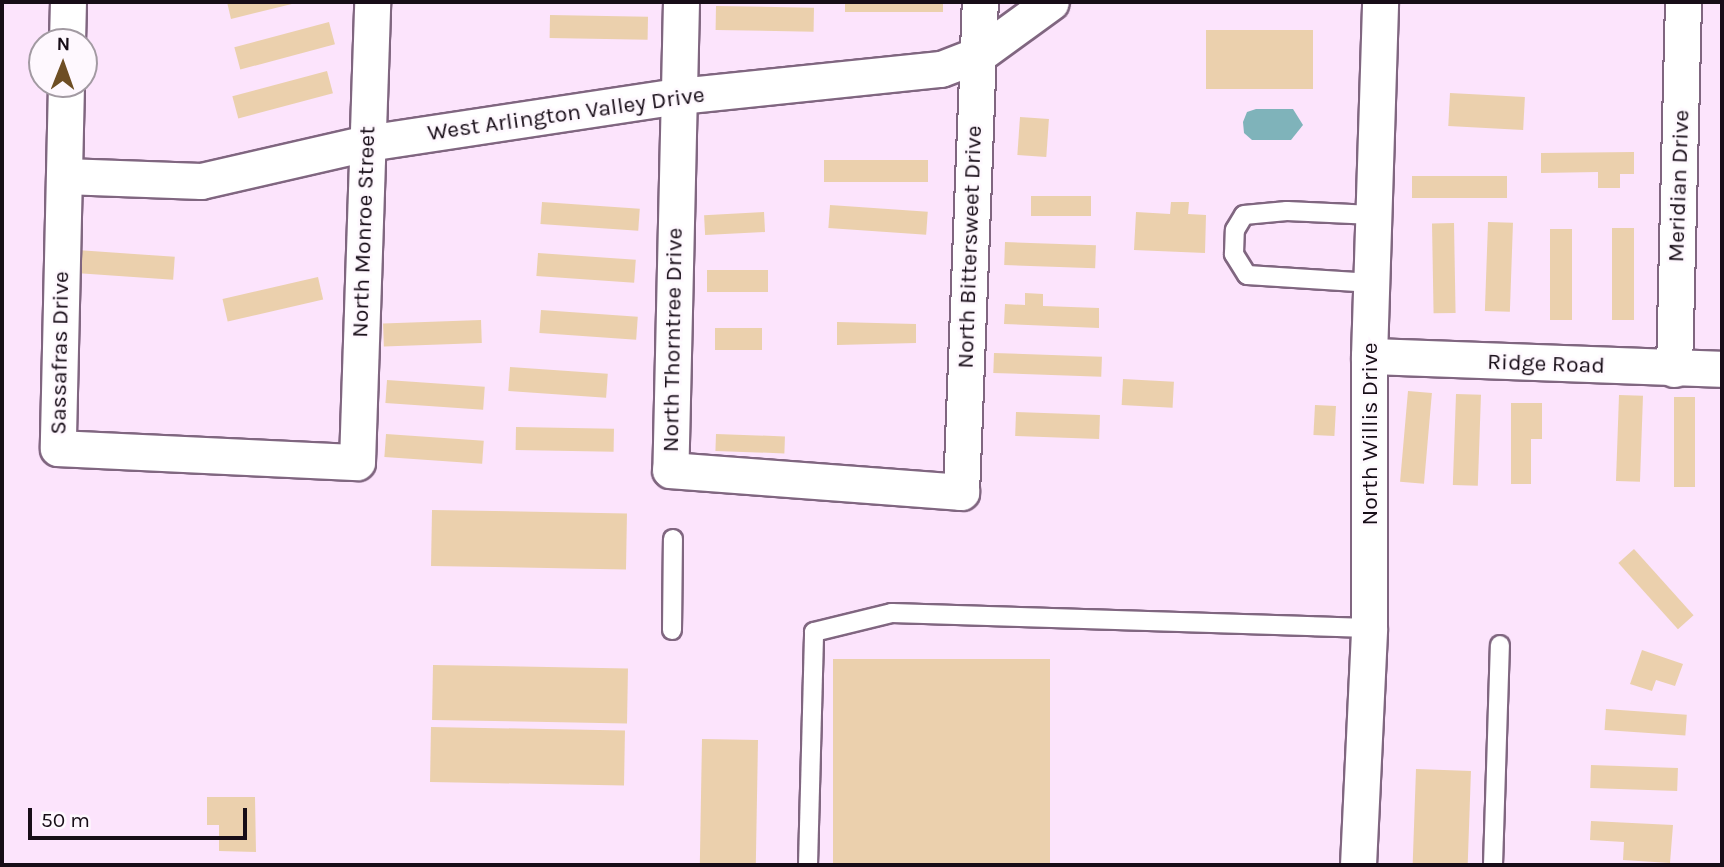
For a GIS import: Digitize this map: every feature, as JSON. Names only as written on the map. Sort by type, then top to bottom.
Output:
[{"type":"street","points":[[67,28],[68,2]]},
{"type":"street","name":"North Monroe Street","points":[[357,462],[372,2]]},
{"type":"street","name":"North Thorntree Drive","points":[[681,2],[670,470],[961,492]]},
{"type":"street","name":"North Bittersweet Drive","points":[[961,492],[979,2]]},
{"type":"street","name":"West Arlington Valley Drive","points":[[64,176],[201,181],[367,143],[679,96],[941,69],[978,55],[1051,2]]},
{"type":"street","name":"North Willis Drive","points":[[1358,865],[1369,628],[1369,356],[1380,2]]},
{"type":"street","name":"Meridian Drive","points":[[1674,369],[1684,2]]},
{"type":"street","name":"Sassafras Drive","points":[[66,98],[58,448],[357,462]]},
{"type":"street","name":"Ridge Road","points":[[1369,356],[1722,369]]},
{"type":"lane","points":[[1371,283],[1247,275],[1234,254],[1235,230],[1244,215],[1287,211],[1373,215]]},
{"type":"lane","points":[[672,630],[673,539]]},
{"type":"lane","points":[[808,865],[814,632],[892,613],[1369,628]]},
{"type":"lane","points":[[1493,865],[1500,645]]},
{"type":"shaded area","points":[[1256,109],[1293,109],[1303,125],[1291,140],[1252,140],[1244,133],[1243,122],[1247,112]]},
{"type":"building","points":[[227,2],[296,2],[296,3],[231,19]]},
{"type":"building","points":[[845,2],[943,2],[943,12],[845,12]]},
{"type":"building","points":[[716,6],[814,8],[814,32],[716,30]]},
{"type":"building","points":[[550,15],[648,17],[648,40],[550,38]]},
{"type":"building","points":[[329,22],[335,44],[240,70],[234,47]]},
{"type":"building","points":[[1206,30],[1313,30],[1313,89],[1206,89]]},
{"type":"building","points":[[327,71],[333,93],[238,119],[232,96]]},
{"type":"building","points":[[1450,93],[1525,97],[1523,130],[1448,126]]},
{"type":"building","points":[[1020,117],[1049,119],[1046,157],[1017,155]]},
{"type":"building","points":[[1634,152],[1634,174],[1620,174],[1620,188],[1598,188],[1598,172],[1541,173],[1541,153]]},
{"type":"building","points":[[824,160],[928,160],[928,182],[824,182]]},
{"type":"building","points":[[1412,176],[1507,176],[1507,198],[1412,198]]},
{"type":"building","points":[[1031,196],[1091,196],[1091,216],[1031,216]]},
{"type":"building","points":[[542,202],[640,209],[638,231],[540,224]]},
{"type":"building","points":[[1171,202],[1189,202],[1188,214],[1206,215],[1205,253],[1134,250],[1136,212],[1170,214]]},
{"type":"building","points":[[830,205],[928,212],[926,235],[828,228]]},
{"type":"building","points":[[764,212],[765,232],[705,235],[704,215]]},
{"type":"building","points":[[1488,222],[1513,223],[1510,312],[1485,311]]},
{"type":"building","points":[[1432,223],[1454,223],[1456,313],[1434,313]]},
{"type":"building","points":[[1612,228],[1634,228],[1634,320],[1612,320]]},
{"type":"building","points":[[1550,229],[1572,229],[1572,320],[1550,320]]},
{"type":"building","points":[[1005,242],[1096,245],[1095,268],[1004,265]]},
{"type":"building","points":[[77,250],[175,257],[173,280],[75,273]]},
{"type":"building","points":[[538,253],[636,260],[634,283],[536,276]]},
{"type":"building","points":[[707,270],[768,270],[768,292],[707,292]]},
{"type":"building","points":[[318,277],[323,299],[228,321],[223,299]]},
{"type":"building","points":[[1025,293],[1043,294],[1043,306],[1099,308],[1099,328],[1004,324],[1005,304],[1025,305]]},
{"type":"building","points":[[541,310],[638,317],[636,340],[539,333]]},
{"type":"building","points":[[481,320],[482,343],[384,346],[383,323]]},
{"type":"building","points":[[837,322],[916,324],[916,343],[837,345]]},
{"type":"building","points":[[715,328],[762,328],[762,350],[715,350]]},
{"type":"building","points":[[994,353],[1102,357],[1101,377],[993,373]]},
{"type":"building","points":[[510,367],[608,374],[606,398],[508,391]]},
{"type":"building","points":[[1123,379],[1174,382],[1173,408],[1122,405]]},
{"type":"building","points":[[387,380],[485,387],[483,410],[385,403]]},
{"type":"building","points":[[1408,391],[1432,393],[1424,484],[1400,482]]},
{"type":"building","points":[[1456,394],[1481,395],[1478,486],[1453,485]]},
{"type":"building","points":[[1619,395],[1643,396],[1640,482],[1616,481]]},
{"type":"building","points":[[1674,397],[1695,397],[1695,487],[1674,487]]},
{"type":"building","points":[[1511,403],[1542,403],[1542,439],[1531,439],[1531,484],[1511,484]]},
{"type":"building","points":[[1315,405],[1336,406],[1334,436],[1313,435]]},
{"type":"building","points":[[1016,412],[1100,415],[1099,439],[1015,436]]},
{"type":"building","points":[[516,427],[614,429],[614,452],[516,450]]},
{"type":"building","points":[[386,434],[484,441],[482,464],[384,457]]},
{"type":"building","points":[[716,434],[785,436],[784,453],[715,451]]},
{"type":"building","points":[[432,510],[627,513],[626,569],[431,566]]},
{"type":"building","points":[[1634,549],[1694,615],[1678,629],[1618,563]]},
{"type":"building","points":[[1642,650],[1683,664],[1675,686],[1656,680],[1652,691],[1630,684]]},
{"type":"building","points":[[833,659],[1050,659],[1050,865],[833,865]]},
{"type":"building","points":[[433,665],[628,668],[627,723],[432,720]]},
{"type":"building","points":[[1606,709],[1687,715],[1685,736],[1605,730]]},
{"type":"building","points":[[431,727],[625,730],[624,785],[430,782]]},
{"type":"building","points":[[702,739],[758,740],[756,865],[700,865]]},
{"type":"building","points":[[1591,765],[1678,768],[1677,791],[1590,788]]},
{"type":"building","points":[[1416,769],[1471,771],[1468,865],[1413,865]]},
{"type":"building","points":[[207,797],[255,797],[256,852],[219,851],[219,825],[207,825]]},
{"type":"building","points":[[1591,821],[1673,825],[1670,863],[1623,860],[1624,842],[1590,840]]}]
